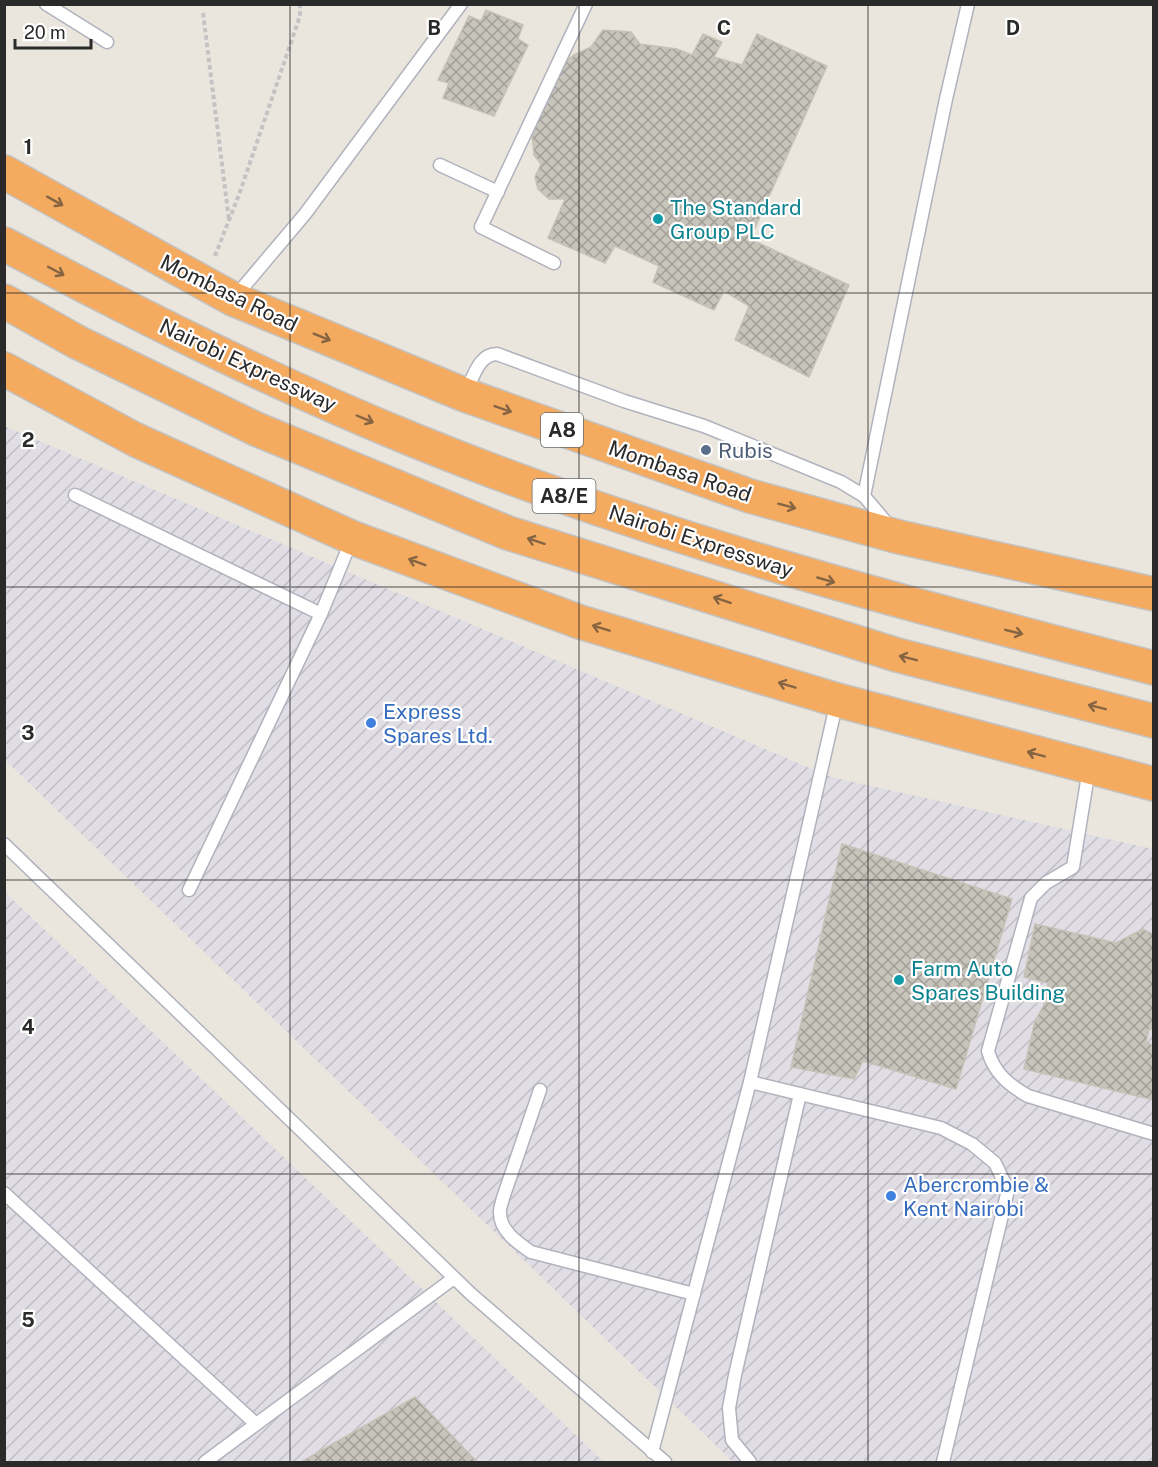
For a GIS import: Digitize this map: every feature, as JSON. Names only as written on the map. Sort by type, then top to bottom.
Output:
[{"type":"highway","name":"Mombasa Road","points":[[4,172],[233,299],[465,395],[750,496],[899,537],[1154,594]]},
{"type":"highway","name":"Nairobi Expressway","points":[[4,244],[87,288],[276,381],[417,442],[550,491],[761,562],[979,623],[1154,668]]},
{"type":"highway","name":"A8/E","points":[[4,301],[77,342],[256,429],[508,532],[897,655],[1154,721]]},
{"type":"highway","points":[[4,369],[136,440],[353,538],[580,622],[837,700],[1154,784]]},
{"type":"lane","points":[[46,4],[106,42]]},
{"type":"lane","points":[[233,299],[305,214],[461,4]]},
{"type":"lane","points":[[554,263],[481,227],[586,4]]},
{"type":"lane","points":[[864,496],[946,99],[968,4]]},
{"type":"lane","points":[[440,165],[498,192]]},
{"type":"lane","points":[[465,395],[482,359],[488,354],[497,354],[615,398],[704,426],[824,475],[864,496],[899,537]]},
{"type":"lane","points":[[75,495],[321,614]]},
{"type":"lane","points":[[189,890],[321,614],[353,538]]},
{"type":"lane","points":[[652,1452],[750,1082],[837,700]]},
{"type":"lane","points":[[1089,768],[1073,867],[1046,883],[1031,898],[988,1051],[991,1061],[1002,1077],[1028,1096],[1154,1134]]},
{"type":"lane","points":[[4,844],[454,1278],[665,1462]]},
{"type":"lane","points":[[750,1082],[941,1128],[972,1144],[995,1163],[1008,1190],[943,1462]]},
{"type":"lane","points":[[540,1090],[503,1198],[500,1214],[504,1227],[515,1241],[531,1252],[694,1294]]},
{"type":"lane","points":[[750,1462],[732,1440],[729,1408],[800,1094]]},
{"type":"lane","points":[[4,1193],[256,1425]]},
{"type":"lane","points":[[205,1462],[454,1278]]},
{"type":"path","points":[[204,284],[229,220],[300,16],[300,4]]},
{"type":"path","points":[[202,13],[229,220]]},
{"type":"shaded area","points":[[4,426],[831,777],[1153,849],[1153,1462],[733,1462],[5,760]]},
{"type":"shaded area","points":[[5,892],[604,1462],[5,1462]]},
{"type":"building","points":[[486,10],[523,25],[518,39],[528,45],[494,116],[443,98],[449,83],[438,80],[469,16],[481,21]]},
{"type":"building","name":"The Standard Group PLC","points":[[603,30],[631,32],[640,44],[677,49],[692,55],[703,34],[722,42],[714,57],[742,65],[757,34],[827,66],[750,239],[849,285],[809,377],[735,340],[749,306],[724,291],[714,310],[653,282],[659,266],[615,246],[605,263],[548,238],[565,199],[549,199],[538,189],[535,177],[541,164],[534,155],[531,125],[558,68],[574,55],[591,47]]},
{"type":"building","name":"Farm Auto Spares Building","points":[[842,844],[1012,899],[956,1089],[863,1061],[854,1079],[791,1067]]},
{"type":"building","points":[[1035,924],[1116,943],[1143,929],[1154,935],[1154,1030],[1149,1029],[1146,1042],[1154,1046],[1154,1100],[1024,1069],[1035,1021],[1044,1005],[1048,983],[1024,977]]},
{"type":"building","points":[[415,1397],[477,1462],[301,1462]]},
{"type":"place","name":"The Standard Group PLC","points":[[658,219]]},
{"type":"place","name":"Rubis","points":[[706,450]]},
{"type":"place","name":"Express Spares Ltd.","points":[[371,723]]},
{"type":"place","name":"Farm Auto Spares Building","points":[[899,980]]},
{"type":"place","name":"Abercrombie & Kent Nairobi","points":[[891,1196]]}]
